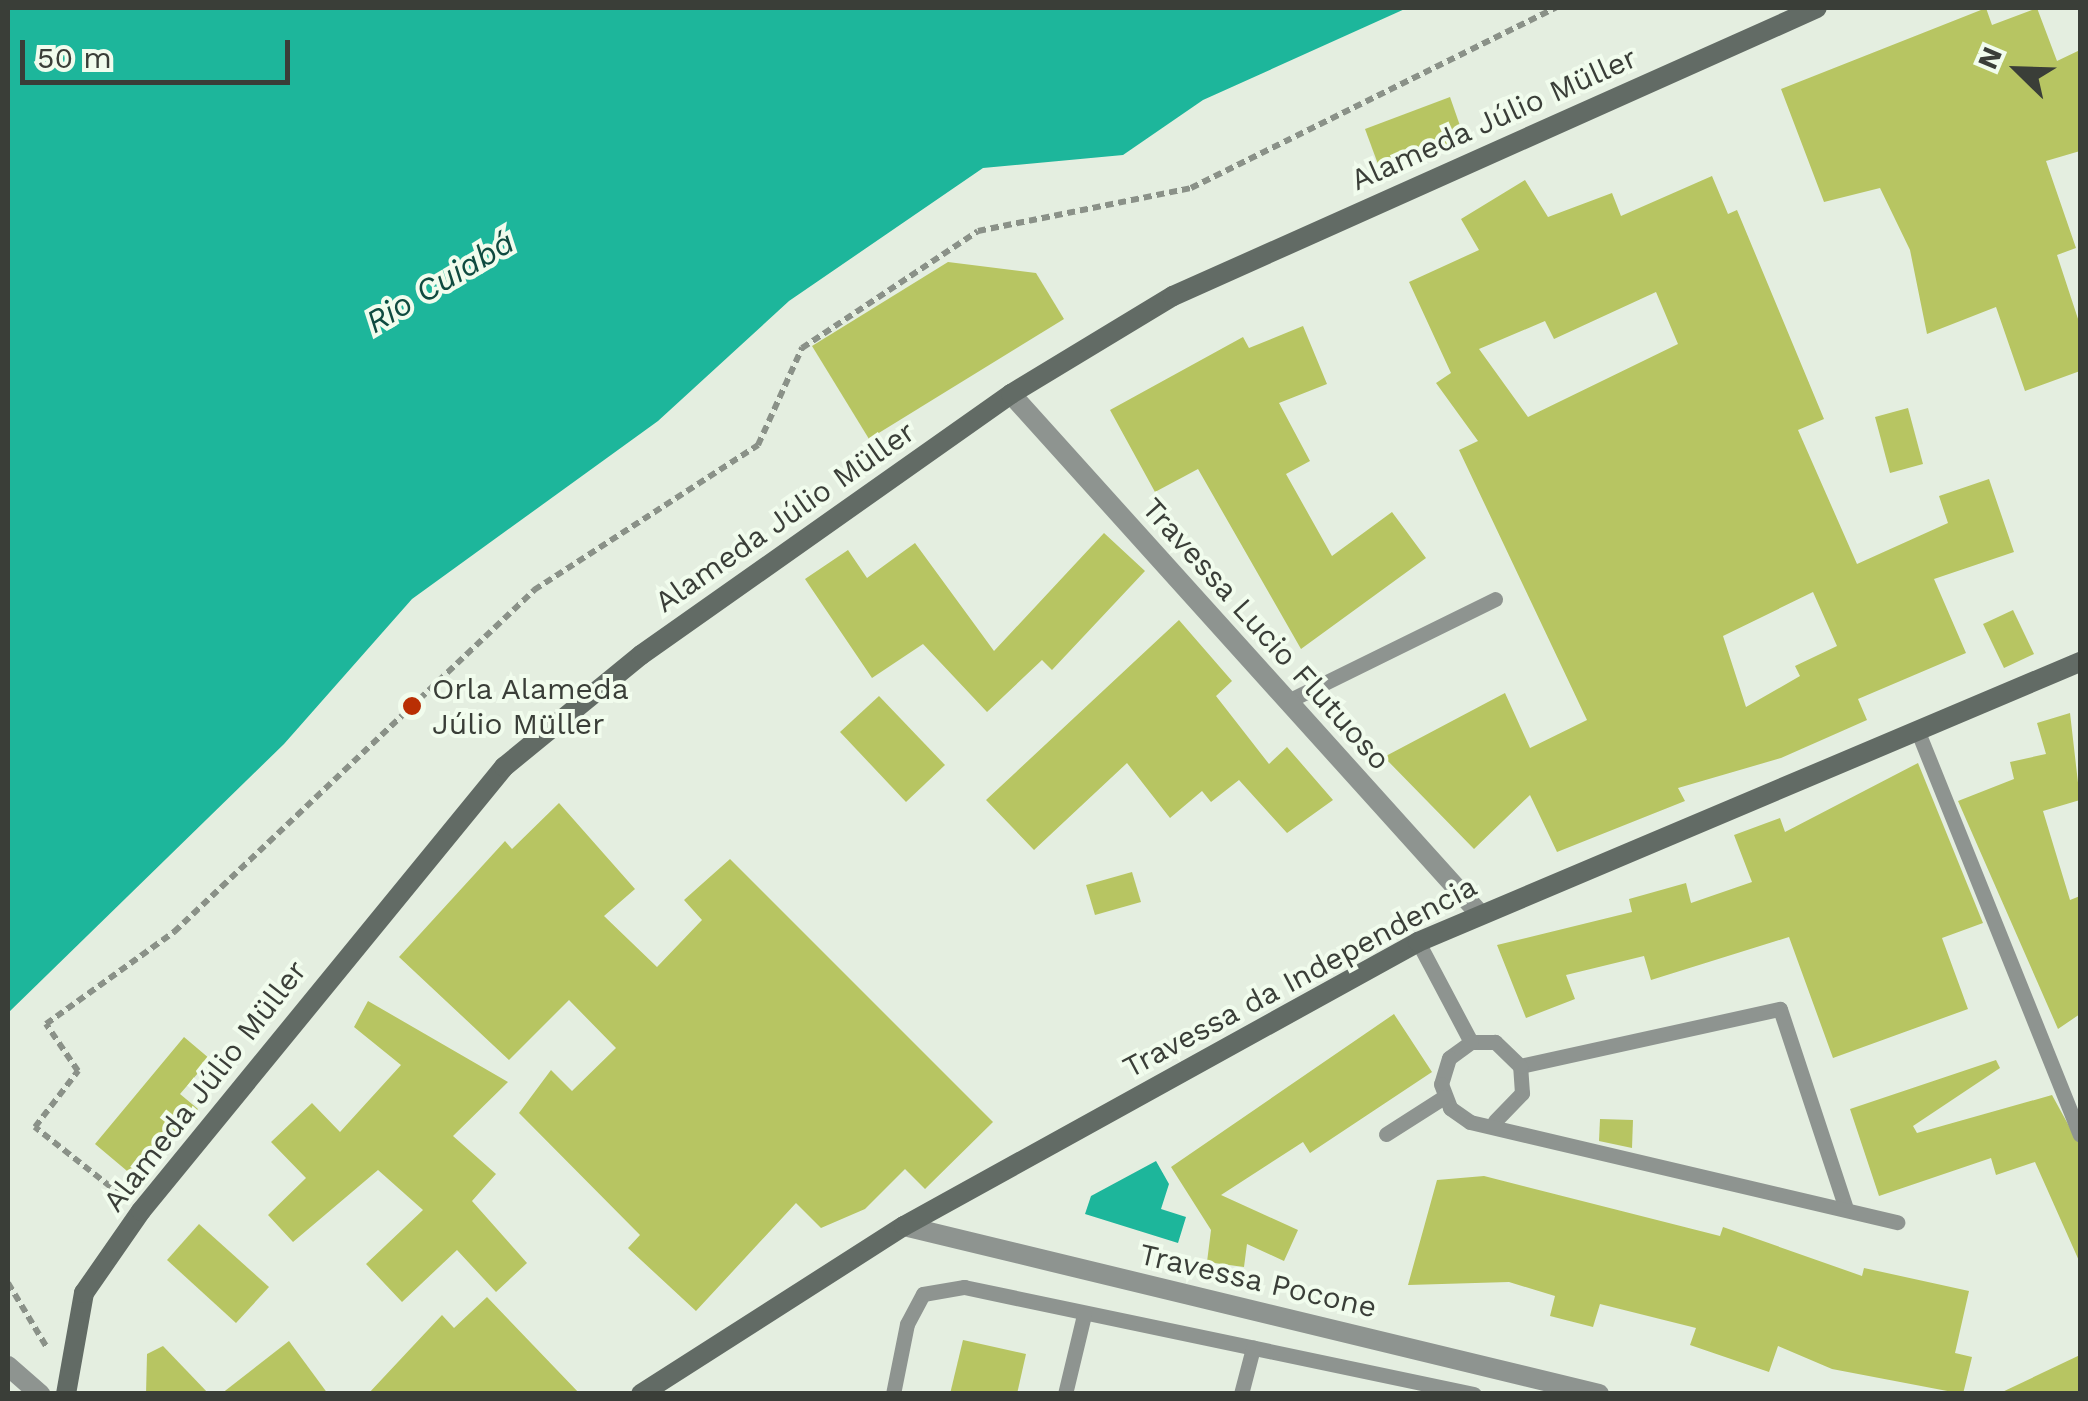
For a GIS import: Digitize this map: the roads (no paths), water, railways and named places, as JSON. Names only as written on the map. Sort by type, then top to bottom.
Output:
[{"type":"main road","name":"Alameda Júlio Müller","points":[[66,1385],[84,1293],[141,1211],[504,768],[641,656],[1011,394],[1173,296],[1817,8]]},
{"type":"main road","name":"Travessa da Independencia","points":[[641,1394],[904,1226],[1418,942],[2080,662]]},
{"type":"street","name":"Travessa Lucio Flutuoso","points":[[1011,394],[1479,913]]},
{"type":"street","name":"Travessa Pocone","points":[[904,1226],[1598,1394]]},
{"type":"street","points":[[8,1366],[40,1394]]},
{"type":"lane","points":[[1286,702],[1495,600]]},
{"type":"lane","points":[[1918,732],[2080,1135]]},
{"type":"lane","points":[[1418,942],[1471,1042]]},
{"type":"lane","points":[[1520,1066],[1780,1009],[1845,1206]]},
{"type":"lane","points":[[1444,1097],[1449,1058],[1471,1042],[1495,1042],[1520,1066],[1522,1093],[1495,1122]]},
{"type":"lane","points":[[1444,1097],[1470,1122],[1495,1122],[1897,1222]]},
{"type":"lane","points":[[1386,1134],[1444,1097]]},
{"type":"lane","points":[[893,1394],[906,1324],[924,1294],[964,1286],[1410,1386],[1474,1394]]},
{"type":"lane","points":[[1065,1394],[1084,1315]]},
{"type":"lane","points":[[1241,1394],[1253,1348]]},
{"type":"water","name":"Rio Cuiabá","points":[[8,8],[1407,8],[1203,100],[1123,155],[983,168],[789,301],[658,421],[412,599],[284,744],[8,1013]]},
{"type":"water","points":[[1156,1161],[1169,1184],[1161,1209],[1186,1217],[1178,1243],[1085,1214],[1091,1196]]},
{"type":"place","name":"Orla Alameda Júlio Müller","points":[[412,706]]}]
